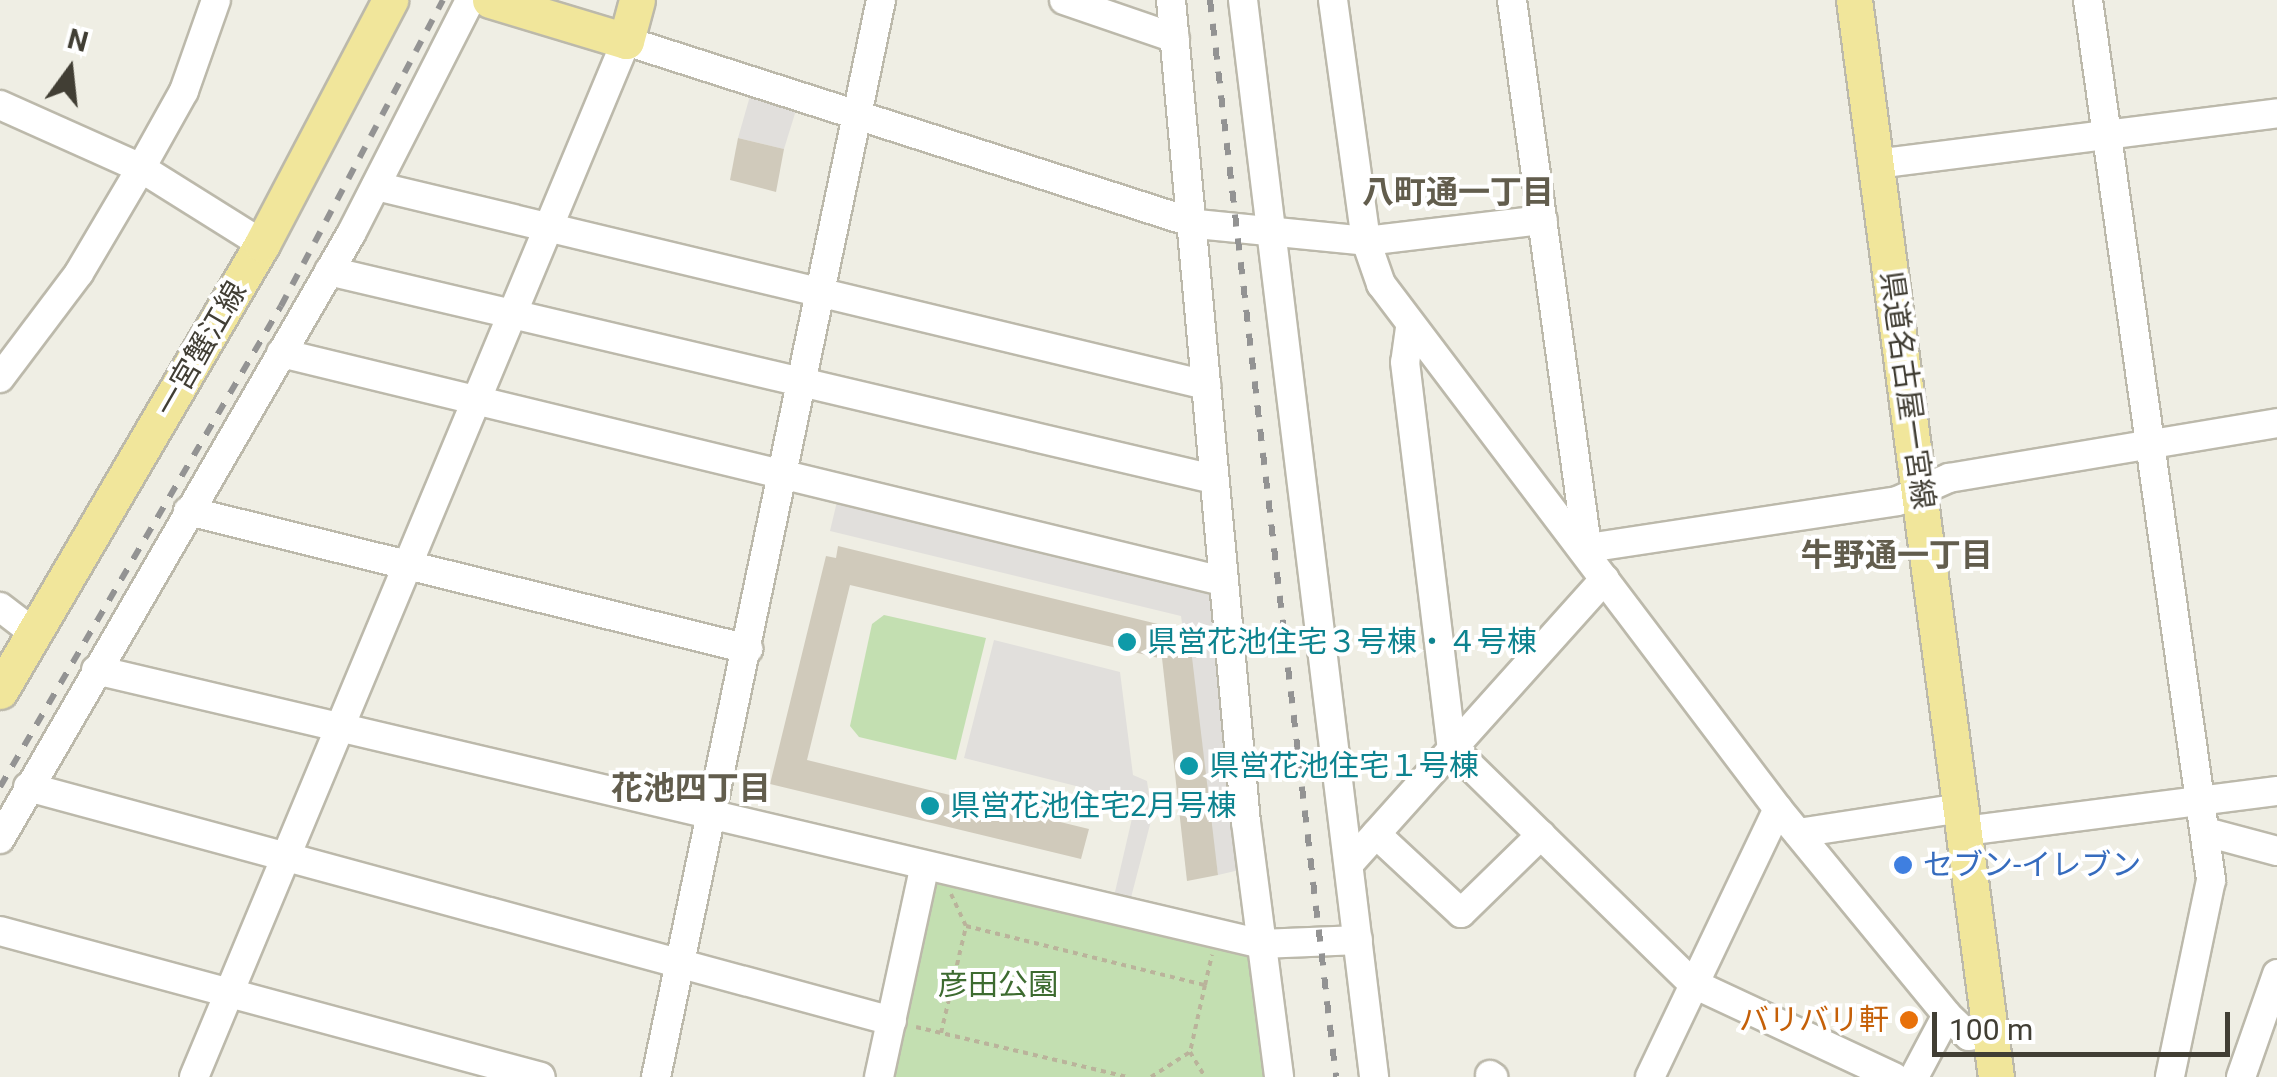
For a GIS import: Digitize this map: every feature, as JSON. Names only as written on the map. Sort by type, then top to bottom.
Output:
[{"type":"main road","name":"一宮蟹江線","points":[[0,691],[262,244],[390,0]]},
{"type":"main road","points":[[490,0],[626,40],[636,0]]},
{"type":"main road","name":"県道名古屋一宮線","points":[[1854,0],[1996,1077]]},
{"type":"street","points":[[0,378],[21,355],[184,92],[216,0]]},
{"type":"street","points":[[0,838],[329,271],[470,0]]},
{"type":"street","points":[[656,1077],[880,0]]},
{"type":"street","points":[[1064,0],[1175,38]]},
{"type":"street","points":[[1170,0],[1197,224],[1222,580],[1279,1077]]},
{"type":"street","points":[[1242,0],[1374,1077]]},
{"type":"street","points":[[1333,0],[1366,241],[1410,328],[1588,548],[1605,578],[1778,809],[1947,1014],[1969,1036],[1991,1033]]},
{"type":"street","points":[[1512,0],[1588,548]]},
{"type":"street","points":[[2088,0],[2153,441],[2211,880],[2170,1077]]},
{"type":"street","points":[[194,1077],[550,231],[626,40],[857,120],[1197,224],[1366,241],[1543,220]]},
{"type":"street","points":[[0,105],[140,168],[262,244]]},
{"type":"street","points":[[1876,164],[2108,140],[2277,113]]},
{"type":"street","points":[[376,186],[550,231],[1206,385]]},
{"type":"street","points":[[329,271],[512,320],[1213,478]]},
{"type":"street","points":[[1410,328],[1405,362],[1452,748],[1692,983],[1894,1077]]},
{"type":"street","points":[[0,334],[21,355]]},
{"type":"street","points":[[281,353],[476,406],[784,469],[1222,580]]},
{"type":"street","points":[[1588,548],[1897,501],[1921,490],[2153,441],[2277,423]]},
{"type":"street","points":[[188,511],[407,571],[748,649]]},
{"type":"street","points":[[1349,864],[1605,578]]},
{"type":"street","points":[[0,607],[34,633]]},
{"type":"street","points":[[96,670],[339,733],[712,821],[1262,944],[1358,940]]},
{"type":"street","points":[[28,787],[680,960],[892,1021]]},
{"type":"street","points":[[1798,833],[2202,801],[2277,791]]},
{"type":"street","points":[[1650,1077],[1778,809]]},
{"type":"street","points":[[2206,832],[2277,851]]},
{"type":"street","points":[[1376,834],[1461,912],[1541,835]]},
{"type":"street","points":[[880,1077],[932,870]]},
{"type":"street","points":[[0,930],[541,1077]]},
{"type":"street","points":[[2241,1077],[2277,974]]},
{"type":"street","points":[[1914,1077],[1947,1014]]},
{"type":"path","points":[[932,870],[966,926],[941,1034]]},
{"type":"path","points":[[966,926],[1206,985]]},
{"type":"path","points":[[1151,1077],[1190,1052],[1216,934]]},
{"type":"path","points":[[892,1021],[1127,1077]]},
{"type":"path","points":[[1190,1052],[1205,1077]]},
{"type":"green space","points":[[884,615],[986,638],[956,760],[859,737],[850,726],[872,624]]},
{"type":"green space","name":"彦田公園","points":[[926,872],[1253,948],[1273,1077],[881,1077]]},
{"type":"shaded area","points":[[750,96],[797,107],[784,149],[738,138]]},
{"type":"shaded area","points":[[839,493],[1217,586],[1252,867],[1218,875],[1181,616],[830,531]]},
{"type":"shaded area","points":[[994,640],[1120,672],[1133,775],[1147,781],[1152,817],[1128,909],[1112,905],[1136,801],[964,758]]},
{"type":"building","points":[[738,138],[784,149],[776,192],[730,180]]},
{"type":"building","name":"県営花池住宅３号棟・４号棟","points":[[838,546],[1166,626],[1159,658],[850,585],[807,760],[1089,829],[1081,859],[770,784],[826,556],[836,558]]},
{"type":"building","name":"県営花池住宅１号棟","points":[[1191,649],[1218,875],[1187,881],[1162,658]]},
{"type":"railway","points":[[0,787],[281,306],[443,0]]},
{"type":"railway","points":[[1210,0],[1336,1077]]},
{"type":"place","name":"県営花池住宅３号棟・４号棟","points":[[1127,642]]},
{"type":"place","name":"県営花池住宅１号棟","points":[[1189,766]]},
{"type":"place","name":"県営花池住宅2月号棟","points":[[930,806]]},
{"type":"place","name":"セブン-イレブン","points":[[1903,865]]},
{"type":"place","name":"バリバリ軒","points":[[1909,1020]]},
{"type":"district","name":"八町通一丁目","points":[[1458,192]]},
{"type":"district","name":"牛野通一丁目","points":[[1897,555]]},
{"type":"district","name":"花池四丁目","points":[[691,788]]}]
